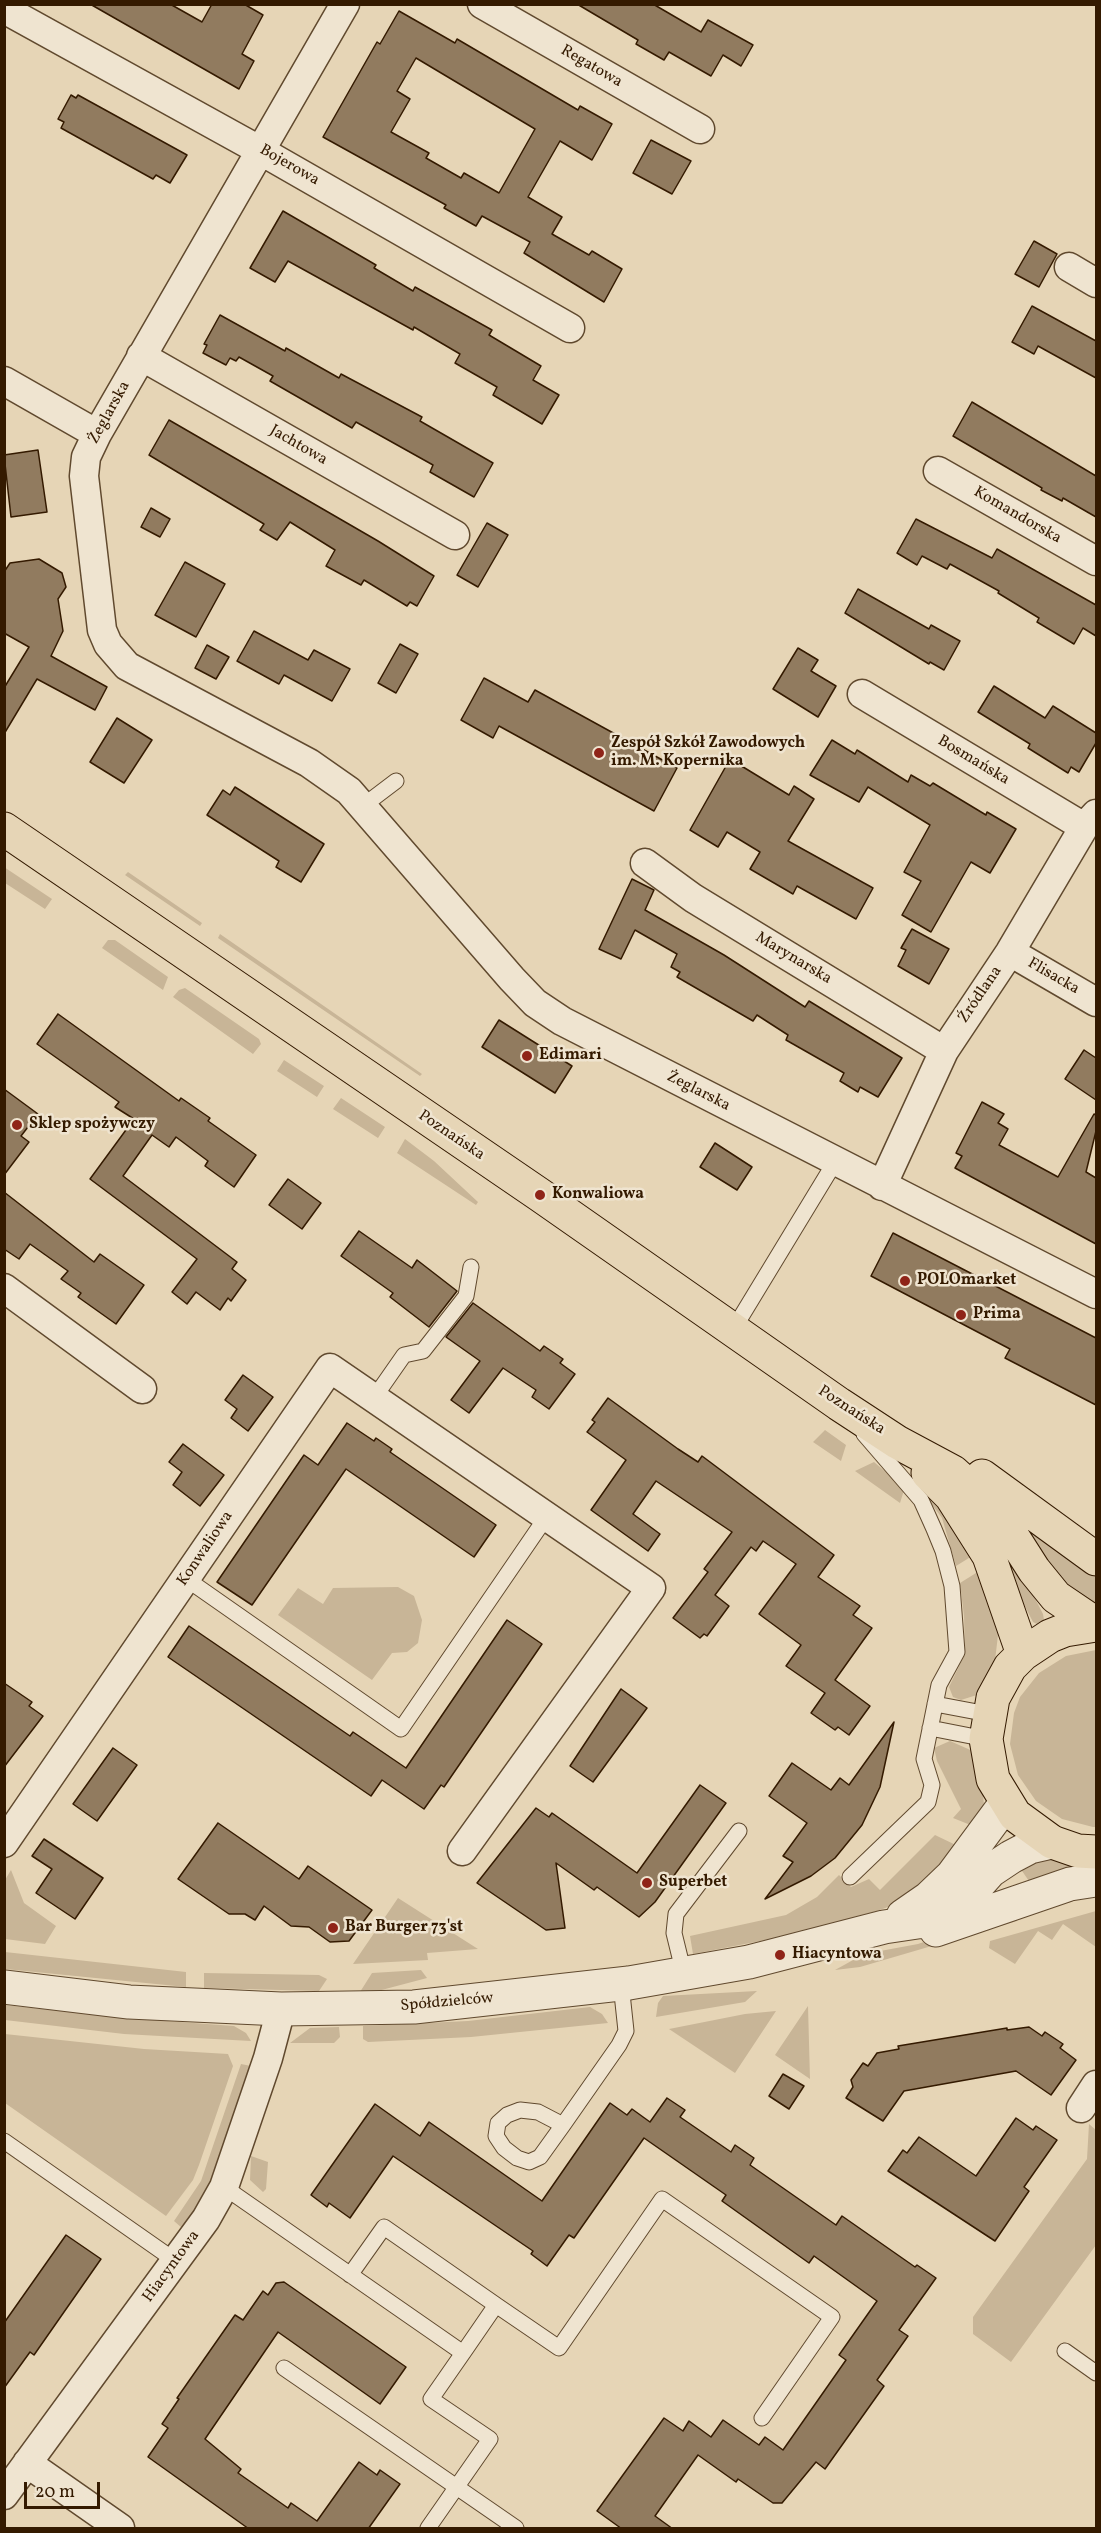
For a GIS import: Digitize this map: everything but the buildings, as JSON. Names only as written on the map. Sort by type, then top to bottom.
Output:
[{"type":"main road","name":"Poznańska","points":[[4,830],[839,1404],[897,1442],[953,1472],[985,1499],[1010,1530],[1034,1570],[1056,1597],[1096,1624]]},
{"type":"main road","name":"Poznańska","points":[[897,1442],[951,1496],[973,1527],[992,1564],[1023,1654]]},
{"type":"main road","points":[[897,1442],[970,1467],[1096,1559]]},
{"type":"main road","points":[[1095,1860],[1052,1842],[1026,1826],[1005,1803],[993,1779],[987,1727],[1001,1681],[1023,1654],[1050,1636],[1065,1630],[1096,1624]]},
{"type":"street","name":"Żeglarska","points":[[345,4],[96,434],[86,457],[84,476],[102,630],[112,650],[127,666],[309,763],[349,791],[491,955],[536,1003],[562,1021],[1096,1294]]},
{"type":"street","name":"Regatowa","points":[[482,4],[700,129]]},
{"type":"street","name":"Bojerowa","points":[[4,9],[261,151],[570,328]]},
{"type":"street","points":[[1069,267],[1096,283]]},
{"type":"street","name":"Jachtowa","points":[[141,356],[455,535]]},
{"type":"street","points":[[4,381],[96,434]]},
{"type":"street","name":"Komandorska","points":[[938,471],[1096,561]]},
{"type":"street","name":"Bosmańska","points":[[862,694],[1090,820]]},
{"type":"street","name":"Źródlana","points":[[882,1186],[944,1051],[1010,952],[1090,820]]},
{"type":"street","name":"Marynarska","points":[[645,863],[693,898],[944,1051]]},
{"type":"street","name":"Flisacka","points":[[1010,952],[1096,1002]]},
{"type":"street","points":[[4,1288],[142,1389]]},
{"type":"street","name":"Konwaliowa","points":[[4,1843],[330,1368],[651,1588],[462,1851]]},
{"type":"street","name":"Spółdzielców","points":[[869,1932],[929,1898],[952,1876],[1005,1803]]},
{"type":"street","name":"Spółdzielców","points":[[4,1987],[129,2002],[281,2009],[414,2007],[621,1984],[749,1962],[869,1932],[920,1923],[939,1916],[966,1898],[990,1871],[1011,1857],[1030,1847],[1052,1842]]},
{"type":"street","points":[[869,1932],[919,1935],[1070,1884],[1095,1860]]},
{"type":"street","name":"Hiacyntowa","points":[[4,2495],[177,2262],[206,2219],[224,2187],[268,2058],[281,2009]]},
{"type":"street","points":[[1081,2108],[1096,2085]]},
{"type":"street","points":[[27,2463],[120,2529]]},
{"type":"lane","points":[[363,806],[396,781]]},
{"type":"lane","points":[[733,1330],[836,1162]]},
{"type":"lane","points":[[374,1398],[404,1354],[423,1351],[466,1296],[471,1267]]},
{"type":"lane","points":[[839,1404],[921,1500],[943,1551],[952,1586],[957,1624],[957,1652],[939,1685],[924,1759],[932,1785],[928,1802],[850,1877]]},
{"type":"lane","points":[[185,1578],[401,1729],[547,1516]]},
{"type":"lane","points":[[935,1704],[987,1727]]},
{"type":"lane","points":[[930,1728],[987,1727]]},
{"type":"lane","points":[[684,1974],[675,1933],[676,1914],[739,1831]]},
{"type":"lane","points":[[563,2125],[626,2031],[621,1984]]},
{"type":"lane","points":[[4,2141],[177,2262]]},
{"type":"lane","points":[[224,2187],[463,2353]]},
{"type":"lane","points":[[350,2275],[384,2227],[559,2348],[662,2199],[832,2317],[762,2418]]},
{"type":"lane","points":[[428,2529],[490,2439],[431,2399],[496,2305]]},
{"type":"lane","points":[[1065,2350],[1096,2373]]},
{"type":"lane","points":[[284,2368],[516,2529]]},
{"type":"shaded area","points":[[4,867],[52,899],[45,909],[5,883]]},
{"type":"shaded area","points":[[128,872],[202,923],[200,926],[125,875]]},
{"type":"shaded area","points":[[220,934],[422,1074],[420,1076],[218,938]]},
{"type":"shaded area","points":[[108,940],[115,940],[168,977],[163,990],[102,948]]},
{"type":"shaded area","points":[[185,988],[259,1039],[261,1044],[253,1054],[173,997],[179,990]]},
{"type":"shaded area","points":[[284,1060],[324,1086],[317,1097],[277,1071]]},
{"type":"shaded area","points":[[341,1098],[385,1127],[378,1138],[333,1109]]},
{"type":"shaded area","points":[[405,1139],[434,1161],[478,1202],[476,1205],[397,1153]]},
{"type":"shaded area","points":[[825,1430],[846,1445],[841,1461],[813,1442]]},
{"type":"shaded area","points":[[874,1462],[904,1490],[900,1503],[855,1471]]},
{"type":"shaded area","points":[[918,1478],[977,1553],[956,1566],[942,1518],[913,1479]]},
{"type":"shaded area","points":[[1029,1523],[1096,1569],[1096,1604],[1068,1586],[1022,1530]]},
{"type":"shaded area","points":[[1008,1546],[1043,1614],[1044,1620],[1039,1625],[1033,1622],[1001,1560]]},
{"type":"shaded area","points":[[984,1568],[999,1626],[995,1661],[980,1694],[961,1700],[953,1697],[949,1687],[965,1654],[960,1583]]},
{"type":"shaded area","points":[[398,1587],[414,1596],[422,1620],[418,1643],[407,1652],[392,1653],[372,1680],[278,1615],[298,1588],[323,1604],[333,1588]]},
{"type":"shaded area","points":[[1096,1650],[1096,1827],[1093,1827],[1062,1819],[1036,1801],[1018,1775],[1010,1744],[1014,1713],[1020,1697],[1039,1673],[1066,1656]]},
{"type":"shaded area","points":[[950,1741],[975,1752],[981,1774],[984,1805],[978,1828],[953,1818],[961,1809],[937,1761],[934,1748]]},
{"type":"shaded area","points":[[935,1835],[962,1848],[915,1897],[877,1911],[781,1937],[693,1954],[690,1936],[786,1915],[817,1897],[839,1875],[851,1887],[869,1879],[880,1890]]},
{"type":"shaded area","points":[[1054,1855],[1086,1862],[1033,1887],[1018,1865]]},
{"type":"shaded area","points":[[11,1870],[24,1903],[56,1926],[45,1944],[5,1939],[5,1880]]},
{"type":"shaded area","points":[[398,1898],[478,1949],[427,1953],[428,1960],[353,1964]]},
{"type":"shaded area","points":[[1013,1911],[1017,1921],[860,1967],[835,1970],[864,1954],[918,1944]]},
{"type":"shaded area","points":[[1096,1911],[1096,1947],[1063,1924],[1052,1940],[1038,1931],[1015,1964],[989,1948],[990,1941]]},
{"type":"shaded area","points":[[5,1952],[186,1972],[186,1987],[5,1969]]},
{"type":"shaded area","points":[[421,1970],[427,1978],[374,1992],[360,1992],[372,1973]]},
{"type":"shaded area","points":[[204,1973],[319,1975],[327,1979],[319,1991],[204,1988]]},
{"type":"shaded area","points":[[757,1991],[745,2002],[656,2017],[658,2003],[663,1996]]},
{"type":"shaded area","points":[[5,2005],[126,2018],[234,2026],[246,2033],[251,2041],[124,2034],[5,2020]]},
{"type":"shaded area","points":[[808,2006],[810,2079],[775,2055]]},
{"type":"shaded area","points":[[590,2007],[602,2014],[608,2023],[471,2037],[368,2042],[363,2039],[363,2026],[468,2021]]},
{"type":"shaded area","points":[[776,2011],[735,2073],[669,2029],[745,2014]]},
{"type":"shaded area","points":[[339,2027],[340,2037],[334,2043],[290,2043],[310,2028]]},
{"type":"shaded area","points":[[5,2034],[144,2049],[228,2054],[233,2066],[199,2165],[193,2180],[166,2216],[5,2103]]},
{"type":"shaded area","points":[[241,2064],[251,2066],[209,2188],[182,2228],[174,2221],[201,2181]]},
{"type":"shaded area","points":[[1089,2124],[1096,2130],[1096,2245],[1011,2362],[973,2334],[973,2317],[1087,2159]]},
{"type":"shaded area","points":[[251,2156],[268,2162],[266,2189],[263,2192],[250,2180]]},
{"type":"place","name":"Zespół Szkół Zawodowych im. M. Kopernika","points":[[599,753]]},
{"type":"place","name":"Edimari","points":[[527,1056]]},
{"type":"place","name":"Sklep spożywczy","points":[[17,1125]]},
{"type":"place","name":"Konwaliowa","points":[[540,1195]]},
{"type":"place","name":"POLOmarket","points":[[905,1281]]},
{"type":"place","name":"Prima","points":[[961,1315]]},
{"type":"place","name":"Superbet","points":[[647,1883]]},
{"type":"place","name":"Bar Burger 73'st","points":[[333,1928]]},
{"type":"place","name":"Hiacyntowa","points":[[780,1955]]}]
